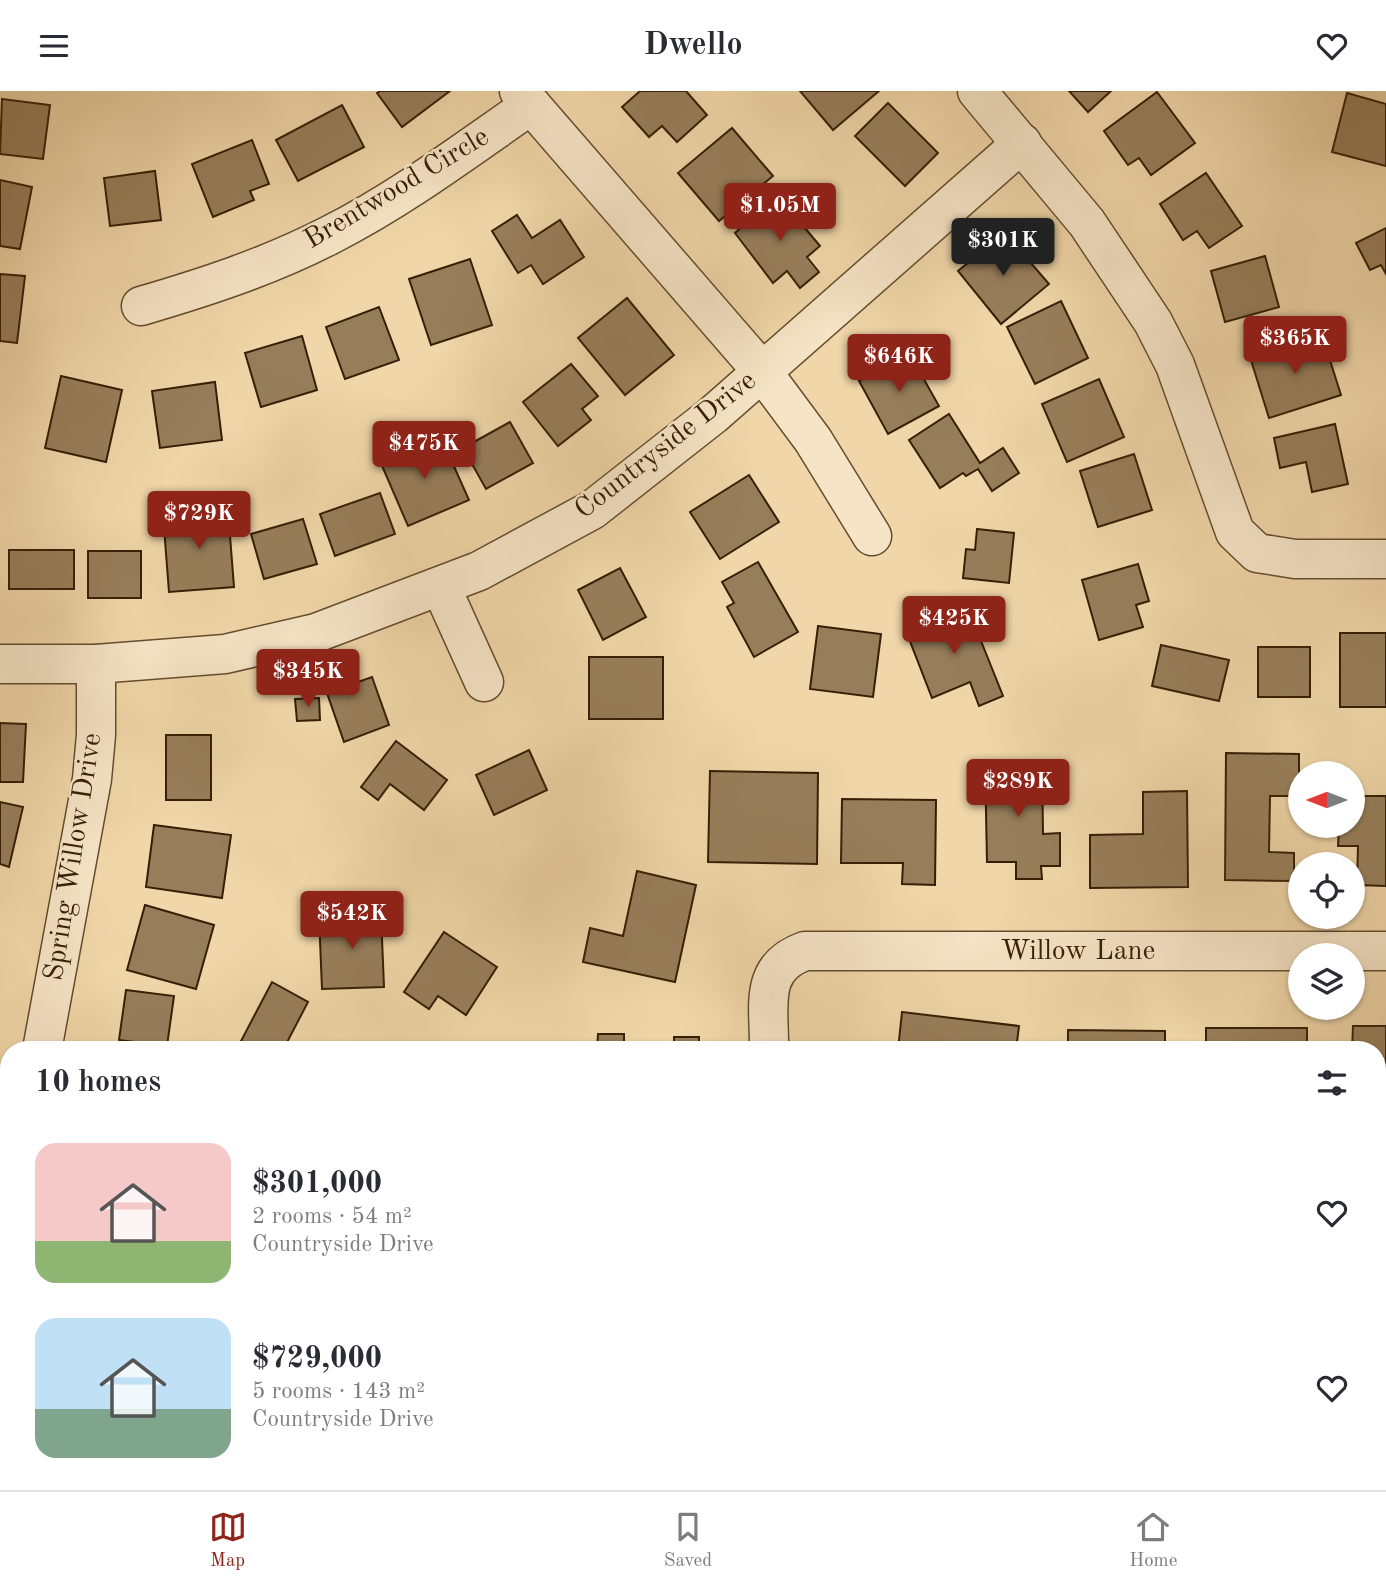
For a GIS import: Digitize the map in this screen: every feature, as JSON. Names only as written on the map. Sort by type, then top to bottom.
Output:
[{"type":"street","points":[[977,91],[1087,223],[1153,322],[1175,365],[1235,533],[1257,552],[1295,559],[1386,559]]},
{"type":"street","points":[[525,98],[761,370],[813,440],[872,536]]},
{"type":"street","name":"Brentwood Circle","points":[[141,306],[220,283],[330,236],[418,183],[525,98]]},
{"type":"street","name":"Countryside Drive","points":[[0,664],[96,664],[238,651],[316,633],[441,587],[592,510],[713,415],[1022,143]]},
{"type":"street","points":[[441,587],[484,682]]},
{"type":"street","name":"Spring Willow Drive","points":[[43,1041],[92,779],[96,735],[96,664]]},
{"type":"street","name":"Willow Lane","points":[[769,1041],[769,990],[776,969],[786,958],[805,951],[1386,951]]},
{"type":"building","points":[[450,91],[402,127],[377,93]]},
{"type":"building","points":[[640,91],[686,91],[707,115],[677,142],[662,126],[649,137],[622,107]]},
{"type":"building","points":[[800,91],[879,91],[833,130]]},
{"type":"building","points":[[1069,91],[1111,91],[1088,112]]},
{"type":"building","points":[[1157,92],[1195,143],[1151,175],[1139,158],[1128,165],[1104,131]]},
{"type":"building","points":[[1347,93],[1386,104],[1386,166],[1332,152]]},
{"type":"building","points":[[2,99],[50,105],[43,159],[0,154]]},
{"type":"building","points":[[888,103],[938,153],[905,186],[855,136]]},
{"type":"building","points":[[342,105],[364,147],[298,181],[276,140]]},
{"type":"building","points":[[732,128],[773,176],[719,221],[678,173]]},
{"type":"building","points":[[252,140],[269,184],[250,191],[254,200],[213,217],[192,164]]},
{"type":"building","points":[[155,171],[161,220],[110,226],[104,178]]},
{"type":"building","points":[[1206,173],[1242,226],[1209,248],[1197,231],[1183,240],[1160,204]]},
{"type":"building","points":[[0,180],[32,187],[20,249],[0,246]]},
{"type":"building","points":[[778,196],[820,246],[807,257],[819,272],[800,288],[787,271],[773,283],[735,233]]},
{"type":"building","points":[[517,215],[532,238],[560,220],[584,257],[543,284],[531,265],[518,273],[492,231]]},
{"type":"building","points":[[1386,228],[1386,274],[1381,265],[1370,270],[1356,243]]},
{"type":"building","points":[[1005,233],[1049,284],[1001,324],[958,271]]},
{"type":"building","points":[[1265,256],[1279,307],[1225,322],[1211,271]]},
{"type":"building","points":[[470,259],[492,325],[431,345],[409,279]]},
{"type":"building","points":[[0,274],[25,276],[17,343],[0,341]]},
{"type":"building","points":[[627,298],[674,355],[625,395],[578,338]]},
{"type":"building","points":[[1061,301],[1088,358],[1035,384],[1007,327]]},
{"type":"building","points":[[379,307],[399,360],[345,379],[326,327]]},
{"type":"building","points":[[1322,335],[1341,395],[1269,418],[1250,357]]},
{"type":"building","points":[[302,336],[317,390],[261,407],[245,353]]},
{"type":"building","points":[[909,353],[939,406],[888,434],[859,381]]},
{"type":"building","points":[[571,364],[598,396],[582,409],[591,420],[558,446],[523,402]]},
{"type":"building","points":[[61,376],[122,390],[106,462],[45,448]]},
{"type":"building","points":[[1099,379],[1124,437],[1067,462],[1042,404]]},
{"type":"building","points":[[215,382],[222,440],[160,448],[152,391]]},
{"type":"building","points":[[949,414],[980,463],[1003,448],[1019,473],[992,491],[978,469],[966,476],[963,473],[940,488],[909,440]]},
{"type":"building","points":[[510,422],[533,463],[486,489],[463,448]]},
{"type":"building","points":[[1335,424],[1348,484],[1312,492],[1306,462],[1280,468],[1274,438]]},
{"type":"building","points":[[440,435],[469,500],[408,526],[380,461]]},
{"type":"building","points":[[1134,454],[1152,510],[1098,527],[1080,471]]},
{"type":"building","points":[[749,475],[779,522],[720,559],[690,512]]},
{"type":"building","points":[[380,493],[395,534],[335,556],[320,514]]},
{"type":"building","points":[[228,510],[234,587],[169,592],[163,515]]},
{"type":"building","points":[[303,519],[317,564],[264,579],[251,534]]},
{"type":"building","points":[[977,529],[1014,533],[1009,583],[963,578],[966,549],[975,550]]},
{"type":"building","points":[[9,550],[74,550],[74,589],[9,589]]},
{"type":"building","points":[[88,551],[141,551],[141,598],[88,598]]},
{"type":"building","points":[[758,562],[798,632],[754,657],[727,607],[734,603],[722,582]]},
{"type":"building","points":[[1138,564],[1149,601],[1136,605],[1143,627],[1099,640],[1082,580]]},
{"type":"building","points":[[620,568],[646,617],[603,640],[578,590]]},
{"type":"building","points":[[967,606],[1003,696],[979,706],[970,682],[932,698],[906,631]]},
{"type":"building","points":[[818,626],[881,634],[873,697],[810,689]]},
{"type":"building","points":[[1340,633],[1386,633],[1386,707],[1340,707]]},
{"type":"building","points":[[1161,645],[1229,660],[1219,701],[1152,686]]},
{"type":"building","points":[[1258,647],[1310,647],[1310,697],[1258,697]]},
{"type":"building","points":[[589,657],[663,657],[663,719],[589,719]]},
{"type":"building","points":[[372,677],[389,725],[344,742],[327,693]]},
{"type":"building","points":[[319,698],[320,720],[297,721],[295,699]]},
{"type":"building","points":[[0,723],[26,724],[23,782],[0,782]]},
{"type":"building","points":[[166,735],[211,735],[211,800],[166,800]]},
{"type":"building","points":[[396,741],[447,780],[424,810],[390,784],[378,800],[361,787]]},
{"type":"building","points":[[529,750],[547,790],[494,815],[476,775]]},
{"type":"building","points":[[1226,753],[1299,754],[1299,761],[1288,761],[1288,796],[1270,796],[1269,852],[1288,853],[1288,881],[1225,880]]},
{"type":"building","points":[[1042,761],[1043,834],[1060,833],[1060,866],[1041,866],[1042,879],[1016,879],[1016,862],[987,862],[985,762]]},
{"type":"building","points":[[710,771],[818,773],[817,864],[708,862]]},
{"type":"building","points":[[1187,791],[1188,887],[1090,888],[1090,835],[1143,834],[1143,792]]},
{"type":"building","points":[[1365,796],[1386,796],[1386,886],[1365,885],[1365,852],[1358,852],[1358,846],[1338,846],[1338,838],[1365,838]]},
{"type":"building","points":[[842,799],[936,800],[935,885],[902,884],[903,863],[841,863]]},
{"type":"building","points":[[0,802],[23,807],[9,867],[0,864]]},
{"type":"building","points":[[154,825],[231,835],[222,898],[146,887]]},
{"type":"building","points":[[637,871],[696,885],[675,982],[583,962],[590,928],[623,936]]},
{"type":"building","points":[[145,905],[214,925],[196,989],[127,970]]},
{"type":"building","points":[[381,914],[384,987],[322,989],[319,916]]},
{"type":"building","points":[[444,932],[497,967],[466,1015],[438,996],[429,1009],[404,992]]},
{"type":"building","points":[[272,982],[308,1002],[288,1041],[241,1041]]},
{"type":"building","points":[[126,990],[174,996],[168,1041],[119,1040]]},
{"type":"building","points":[[902,1012],[1019,1026],[1017,1041],[899,1041]]},
{"type":"building","points":[[1353,1026],[1386,1026],[1386,1041],[1352,1041]]},
{"type":"building","points":[[1206,1028],[1307,1028],[1307,1041],[1206,1041]]},
{"type":"building","points":[[1068,1030],[1165,1031],[1165,1041],[1068,1041]]},
{"type":"building","points":[[598,1034],[624,1034],[624,1041],[598,1041]]},
{"type":"building","points":[[674,1037],[699,1037],[699,1041],[674,1041]]}]
